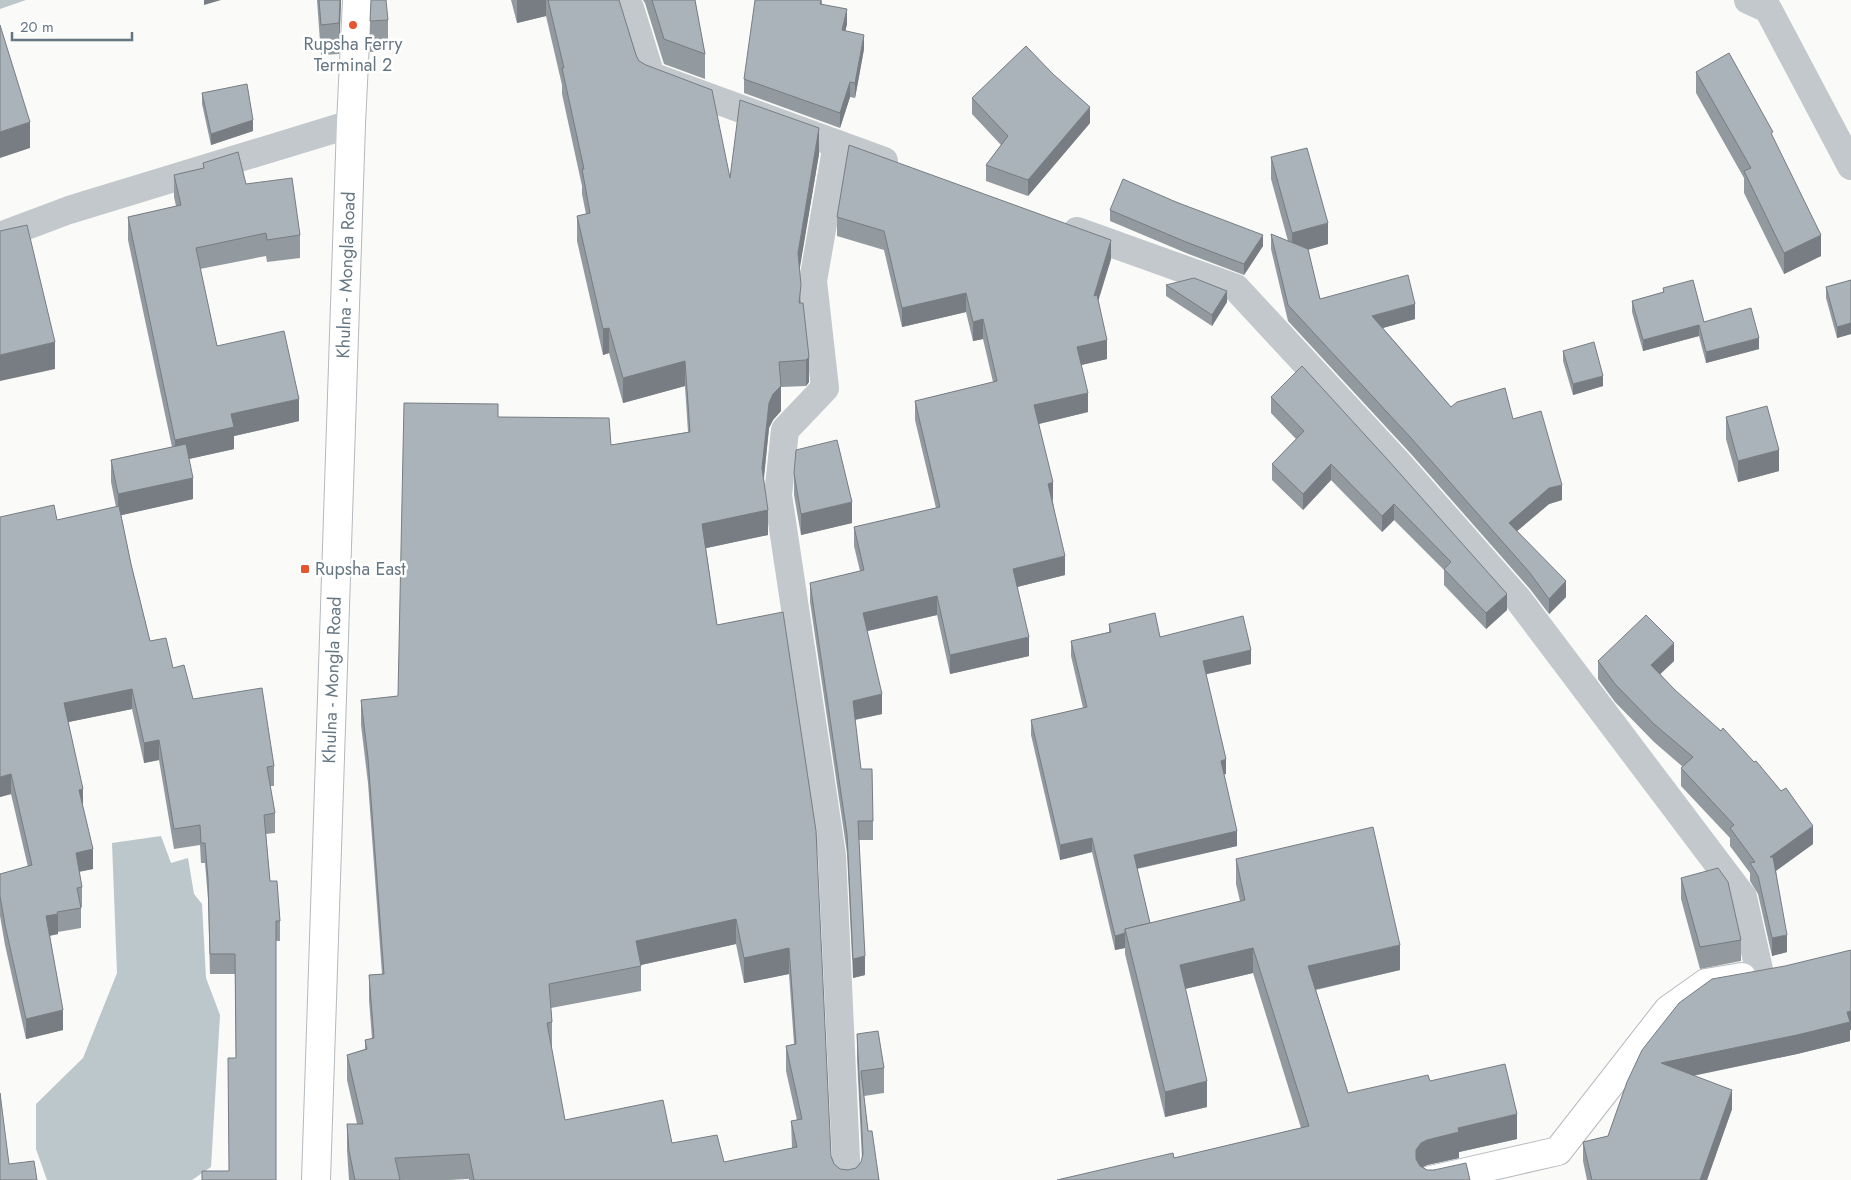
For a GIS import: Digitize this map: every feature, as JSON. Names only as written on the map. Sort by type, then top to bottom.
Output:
[{"type":"main road","name":"Khulna - Mongla Road","points":[[316,1180],[351,124],[357,0]]},
{"type":"main road","points":[[1431,1180],[1558,1151],[1668,1010],[1706,983],[1770,972]]},
{"type":"street","points":[[1748,0],[1768,9],[1851,166]]},
{"type":"street","points":[[630,8],[651,76],[908,170]]},
{"type":"street","points":[[0,236],[69,210],[351,124]]},
{"type":"street","points":[[838,144],[814,281],[824,388],[785,430],[778,494],[832,855],[847,1180]]},
{"type":"street","points":[[1058,224],[1236,288],[1399,464],[1518,598],[1743,897],[1770,972]]},
{"type":"shaded area","points":[[0,0],[26,0],[0,9]]},
{"type":"shaded area","points":[[161,836],[171,863],[188,858],[194,894],[202,904],[206,978],[220,1015],[211,1167],[192,1180],[47,1180],[36,1149],[36,1104],[83,1058],[117,973],[112,843]]},
{"type":"building","points":[[319,0],[340,0],[339,23],[321,25]]},
{"type":"building","points":[[371,0],[386,0],[388,20],[370,21]]},
{"type":"building","points":[[548,0],[619,0],[639,61],[712,90],[730,178],[740,100],[819,128],[798,253],[801,285],[799,303],[803,303],[809,357],[806,360],[779,362],[781,386],[773,394],[769,403],[762,468],[768,510],[702,524],[717,625],[783,612],[816,831],[831,1156],[834,1164],[840,1169],[856,1168],[861,1162],[863,1154],[857,1034],[878,1031],[884,1068],[861,1071],[868,1131],[872,1131],[879,1180],[474,1180],[469,1154],[395,1158],[400,1180],[355,1180],[349,1151],[347,1124],[363,1124],[347,1055],[367,1049],[365,1040],[374,1038],[369,975],[384,974],[368,758],[361,700],[398,696],[404,403],[498,404],[498,417],[609,418],[611,445],[690,432],[685,361],[623,378],[609,328],[603,329],[577,216],[590,213],[582,169],[584,169],[562,68],[564,68]],"holes":[[[736,919],[744,958],[789,948],[796,1044],[786,1046],[802,1119],[791,1121],[797,1147],[724,1162],[717,1135],[672,1143],[663,1100],[565,1120],[547,1023],[552,1022],[549,984],[641,966],[636,941]]]},
{"type":"building","points":[[652,0],[695,0],[705,54],[664,39]]},
{"type":"building","points":[[755,0],[821,0],[820,4],[847,9],[842,30],[864,35],[855,83],[850,82],[840,113],[744,79]]},
{"type":"building","points":[[0,25],[30,122],[0,132]]},
{"type":"building","points":[[1026,46],[1053,74],[1090,107],[1028,180],[986,165],[1008,136],[972,98]]},
{"type":"building","points":[[1729,53],[1773,132],[1771,133],[1821,235],[1784,253],[1744,171],[1751,168],[1696,72]]},
{"type":"building","points":[[247,84],[253,120],[211,134],[202,93]]},
{"type":"building","points":[[849,145],[1111,240],[1094,296],[1097,295],[1107,340],[1077,347],[1088,393],[1034,405],[1053,482],[1048,484],[1065,556],[1013,569],[1029,637],[950,655],[937,596],[863,613],[882,694],[853,701],[861,769],[872,769],[873,821],[858,821],[865,956],[853,959],[847,834],[810,583],[864,570],[854,527],[940,507],[915,401],[997,381],[983,319],[973,322],[966,293],[902,308],[884,231],[837,217]]},
{"type":"building","points":[[1307,148],[1328,223],[1292,233],[1271,157]]},
{"type":"building","points":[[238,152],[246,184],[292,178],[300,235],[267,240],[266,233],[196,248],[217,346],[284,331],[299,399],[231,414],[234,427],[175,440],[128,217],[181,205],[174,175],[204,168],[203,163]]},
{"type":"building","points":[[1123,179],[1176,202],[1263,235],[1244,264],[1186,242],[1110,210]]},
{"type":"building","points":[[27,225],[55,342],[0,355],[0,231]]},
{"type":"building","points":[[1271,234],[1308,249],[1320,299],[1408,275],[1415,304],[1372,316],[1451,407],[1457,402],[1505,388],[1513,419],[1541,411],[1562,485],[1549,488],[1509,523],[1566,581],[1549,599],[1530,573],[1411,438],[1288,305]]},
{"type":"building","points":[[1194,278],[1227,291],[1212,315],[1166,285]]},
{"type":"building","points":[[1693,280],[1704,322],[1751,308],[1759,338],[1706,352],[1699,325],[1643,340],[1632,301],[1664,292],[1663,288]]},
{"type":"building","points":[[1851,280],[1851,323],[1837,327],[1826,287]]},
{"type":"building","points":[[1594,342],[1603,376],[1573,384],[1563,351]]},
{"type":"building","points":[[1302,366],[1507,594],[1486,613],[1444,569],[1451,562],[1394,504],[1382,516],[1331,464],[1303,494],[1272,464],[1304,431],[1271,397]]},
{"type":"building","points":[[1767,406],[1779,450],[1738,461],[1726,417]]},
{"type":"building","points":[[837,440],[852,502],[801,514],[794,473],[796,450]]},
{"type":"building","points":[[186,444],[193,478],[118,494],[111,460]]},
{"type":"building","points":[[54,505],[57,520],[119,506],[150,641],[166,638],[173,668],[184,665],[193,699],[262,688],[274,766],[267,767],[275,813],[264,815],[270,881],[277,881],[280,921],[276,921],[276,1180],[202,1180],[202,1171],[229,1171],[228,1058],[236,1058],[235,954],[210,954],[208,879],[205,843],[201,843],[200,825],[174,829],[159,740],[144,743],[132,689],[64,703],[83,789],[79,790],[93,849],[76,853],[82,887],[77,888],[81,908],[46,916],[63,1010],[26,1019],[0,896],[0,874],[32,865],[11,774],[0,777],[0,517]]},
{"type":"building","points":[[1155,613],[1160,637],[1243,616],[1251,650],[1203,661],[1226,759],[1221,761],[1237,831],[1134,855],[1150,923],[1125,929],[1125,933],[1115,936],[1092,838],[1060,845],[1031,720],[1087,707],[1071,641],[1111,632],[1109,624]]},
{"type":"building","points":[[1646,615],[1674,643],[1651,665],[1675,690],[1721,731],[1723,728],[1754,762],[1756,761],[1781,791],[1786,788],[1813,826],[1770,857],[1773,857],[1787,935],[1772,938],[1758,876],[1750,863],[1755,862],[1730,828],[1734,825],[1681,768],[1693,757],[1654,724],[1615,684],[1598,661]]},
{"type":"building","points":[[1373,827],[1400,945],[1308,966],[1348,1093],[1428,1075],[1430,1081],[1505,1064],[1517,1114],[1458,1128],[1459,1132],[1427,1140],[1421,1143],[1416,1150],[1416,1159],[1420,1166],[1427,1170],[1466,1163],[1470,1180],[1057,1180],[1173,1153],[1174,1158],[1309,1126],[1253,948],[1180,965],[1207,1081],[1165,1092],[1125,929],[1245,900],[1236,859]]},
{"type":"building","points":[[1718,868],[1728,882],[1741,940],[1700,947],[1681,878]]},
{"type":"building","points":[[1851,950],[1851,1011],[1847,1012],[1850,1022],[1661,1063],[1732,1090],[1700,1180],[1592,1180],[1583,1142],[1608,1136],[1627,1082],[1642,1050],[1679,1003],[1712,979],[1785,966]]},
{"type":"building","points":[[0,1093],[9,1164],[34,1161],[37,1180],[0,1180]]},
{"type":"place","name":"Rupsha Ferry Terminal 2","points":[[353,25]]},
{"type":"place","name":"Rupsha East","points":[[305,569]]}]
